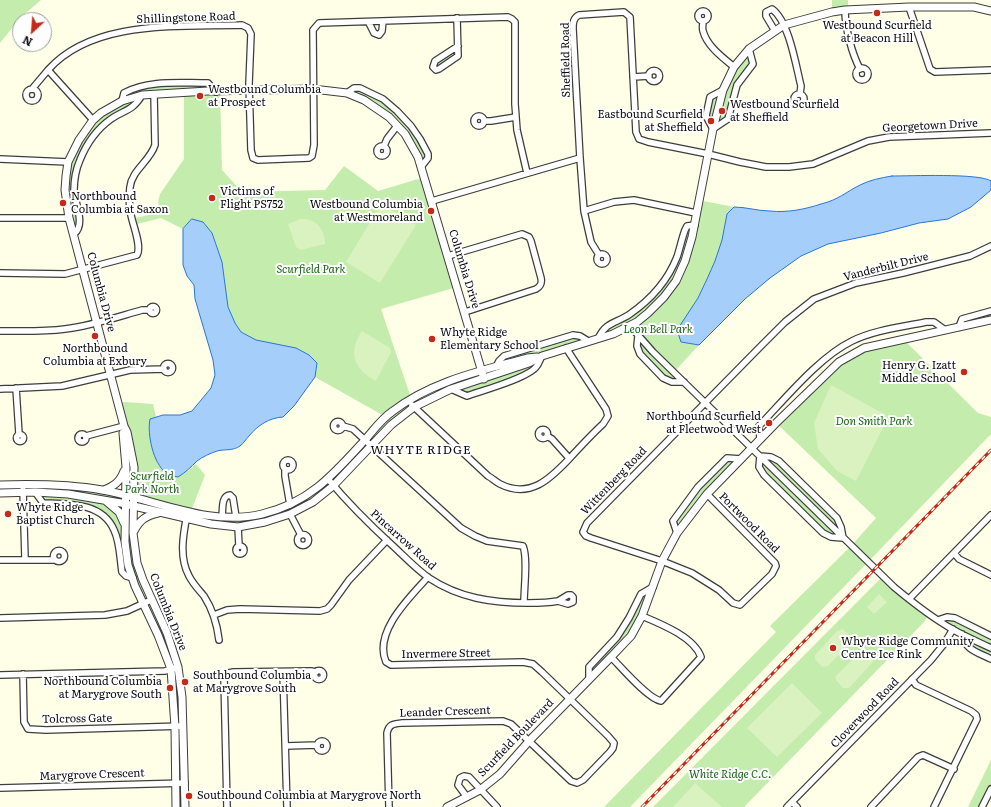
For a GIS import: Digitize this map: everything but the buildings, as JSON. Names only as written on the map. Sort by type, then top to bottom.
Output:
[{"type":"street","points":[[909,7],[930,69],[935,72],[991,70]]},
{"type":"street","points":[[0,485],[66,485],[103,490],[188,512],[222,517],[262,514],[290,505],[310,494],[335,474],[378,424],[408,400],[448,381],[527,358],[539,356],[598,337],[613,334],[630,326],[648,313],[664,297],[676,281],[685,261],[695,225],[696,213],[713,128],[723,90],[734,67],[750,49],[775,31],[784,26],[832,12],[845,10],[909,7],[974,7],[991,11]]},
{"type":"street","points":[[775,31],[766,16],[766,12],[772,8],[776,11],[784,26],[801,86],[800,94]]},
{"type":"street","points":[[845,10],[845,18],[855,60],[860,69]]},
{"type":"street","name":"Sheffield Road","points":[[599,254],[591,242],[584,211],[573,29],[575,17],[583,14],[620,12],[624,12],[629,15],[632,22],[636,132],[639,139],[708,154]]},
{"type":"street","points":[[457,18],[458,46],[458,56],[439,69],[436,70],[433,67],[435,61],[458,46]]},
{"type":"street","points":[[313,89],[313,30],[319,23],[369,23],[383,21],[457,18],[512,18],[515,22],[517,130],[528,173]]},
{"type":"street","points":[[369,23],[374,33],[379,34],[382,31],[383,21]]},
{"type":"street","points":[[703,21],[703,30],[710,44],[734,67]]},
{"type":"street","name":"Shillingstone Road","points":[[32,89],[54,64],[69,52],[95,39],[144,28],[242,25],[248,28],[251,34],[249,90],[251,154],[253,158],[264,160],[309,158],[312,156],[314,145],[313,89]]},
{"type":"street","points":[[713,128],[728,119],[738,85],[753,64],[750,49]]},
{"type":"street","points":[[48,70],[93,120]]},
{"type":"street","points":[[633,77],[649,76]]},
{"type":"street","name":"Columbia Drive","points":[[122,101],[124,93],[139,86],[208,83],[216,92]]},
{"type":"street","name":"Columbia Drive","points":[[347,92],[354,88],[360,88],[383,100],[397,111],[420,138],[428,154],[428,158],[422,167]]},
{"type":"street","name":"Columbia Drive","points":[[176,807],[175,668],[143,603],[133,578],[127,553],[126,526],[129,505],[134,498],[134,467],[127,432],[124,426],[69,218],[65,190],[68,162],[79,140],[93,120],[101,113],[122,101],[142,95],[249,90],[313,89],[347,92],[378,108],[389,117],[413,147],[422,167],[484,379]]},
{"type":"street","points":[[0,273],[65,274],[137,255],[139,252],[130,214],[130,186],[136,171],[153,151],[155,145],[154,94]]},
{"type":"street","name":"Columbia Drive","points":[[74,234],[78,231],[80,223],[74,191],[76,176],[80,161],[88,144],[98,131],[113,118],[137,104],[142,95]]},
{"type":"street","points":[[484,121],[516,117]]},
{"type":"street","points":[[384,146],[387,138],[397,126]]},
{"type":"street","name":"Georgetown Drive","points":[[708,154],[766,167],[789,167],[813,164],[868,141],[882,138],[991,133]]},
{"type":"street","points":[[432,201],[580,158]]},
{"type":"street","points":[[0,159],[68,162]]},
{"type":"street","points":[[584,211],[614,202],[634,200],[696,213]]},
{"type":"street","points":[[0,218],[69,218]]},
{"type":"street","points":[[598,337],[602,330],[630,314],[650,297],[661,285],[677,257],[684,230],[687,226],[695,225]]},
{"type":"street","points":[[448,256],[522,234],[529,237],[531,241],[542,283],[540,286],[536,289],[465,312]]},
{"type":"street","name":"Vanderbilt Drive","points":[[705,402],[785,322],[814,299],[856,283],[970,256],[991,246]]},
{"type":"street","points":[[0,331],[65,329],[142,310],[150,310]]},
{"type":"street","name":"Scurfield Boulevard","points":[[959,327],[962,319],[991,311]]},
{"type":"street","name":"Scurfield Boulevard","points":[[451,806],[480,790],[500,774],[530,740],[630,636],[642,616],[662,561],[677,533],[707,494],[741,458],[839,362],[864,348],[991,320]]},
{"type":"street","name":"Scurfield Boulevard","points":[[760,439],[759,426],[806,377],[837,349],[853,340],[870,334],[926,322],[934,322],[945,330]]},
{"type":"street","points":[[630,326],[684,382],[894,587],[938,620],[991,648]]},
{"type":"street","points":[[496,367],[499,360],[504,356],[573,335],[580,336],[588,341]]},
{"type":"street","points":[[638,336],[636,346],[640,354],[663,378],[672,382],[684,382]]},
{"type":"street","points":[[408,400],[488,476],[501,485],[516,489],[529,488],[541,484],[552,476],[603,424],[608,416],[606,410],[566,348]]},
{"type":"street","points":[[0,493],[35,492],[68,494],[129,505],[211,524],[238,527],[264,522],[290,514],[314,502],[333,486],[391,425],[414,407],[451,388],[484,379],[529,363],[539,356]]},
{"type":"street","points":[[451,388],[467,396],[496,386],[528,374],[536,368],[539,356]]},
{"type":"street","points":[[0,389],[62,386],[130,370],[164,369]]},
{"type":"street","points":[[16,388],[19,434]]},
{"type":"street","name":"Wittenberg Road","points":[[662,561],[586,536],[583,532],[584,528],[587,522],[705,402]]},
{"type":"street","points":[[86,436],[124,426]]},
{"type":"street","name":"Columbia Drive","points":[[124,426],[126,495],[129,505],[137,563],[151,600],[167,633],[182,697],[185,807]]},
{"type":"street","points":[[343,426],[353,428],[461,528],[474,536],[487,541],[523,546],[525,550],[524,603]]},
{"type":"street","points":[[547,436],[552,439],[569,458]]},
{"type":"street","points":[[760,456],[759,467],[764,475],[823,533],[831,537],[843,538]]},
{"type":"street","points":[[760,456],[771,457],[779,461],[837,518],[841,527],[843,538]]},
{"type":"street","name":"Scurfield Boulevard","points":[[677,533],[673,521],[698,487],[727,458],[741,458]]},
{"type":"street","points":[[103,490],[116,485],[122,477],[126,467]]},
{"type":"street","points":[[286,470],[284,476],[290,505]]},
{"type":"street","name":"Pincarrow Road","points":[[328,479],[352,507],[428,577],[450,589],[473,598],[497,602],[524,603],[558,601]]},
{"type":"street","points":[[23,484],[25,560]]},
{"type":"street","name":"Columbia Drive","points":[[35,492],[43,503],[80,505],[97,511],[108,520],[114,529],[117,538],[122,572],[126,576],[133,578]]},
{"type":"street","name":"Portwood Road","points":[[662,561],[692,573],[719,590],[737,605],[743,604],[772,574],[776,566],[775,563],[707,494]]},
{"type":"street","points":[[222,517],[224,498],[230,495],[233,498],[236,517]]},
{"type":"street","points":[[104,500],[119,512],[126,526]]},
{"type":"street","points":[[188,512],[183,547],[185,565],[189,578],[204,596],[214,615],[219,640]]},
{"type":"street","points":[[133,533],[138,524],[144,518],[159,513]]},
{"type":"street","points":[[290,514],[301,535]]},
{"type":"street","points":[[909,599],[991,515]]},
{"type":"street","points":[[238,527],[240,546]]},
{"type":"street","points":[[214,615],[228,610],[240,609],[320,611],[326,609],[332,605],[349,580],[387,540]]},
{"type":"street","points":[[954,553],[959,559],[991,575]]},
{"type":"street","points":[[0,560],[54,560]]},
{"type":"street","name":"Invermere Street","points":[[428,577],[397,612],[391,624],[384,646],[384,656],[386,662],[391,665],[397,665],[523,662],[533,664],[570,698]]},
{"type":"street","points":[[590,679],[589,667],[617,637],[629,618],[641,594],[653,587]]},
{"type":"street","points":[[0,618],[105,615],[127,611],[151,600]]},
{"type":"street","points":[[611,657],[648,694],[656,700],[661,701],[701,657],[697,649],[675,630],[642,616]]},
{"type":"street","points":[[938,620],[947,617],[955,618],[991,636]]},
{"type":"street","name":"Cloverwood Road","points":[[788,807],[936,655],[953,629]]},
{"type":"street","points":[[962,634],[964,642],[969,648],[991,659]]},
{"type":"street","points":[[0,675],[165,671],[175,668]]},
{"type":"street","points":[[284,672],[287,807]]},
{"type":"street","points":[[227,807],[224,677],[228,673],[316,672]]},
{"type":"street","name":"Tolcross Gate","points":[[23,674],[24,722],[28,729],[46,730],[183,726]]},
{"type":"street","points":[[912,679],[916,685],[972,711],[976,715],[977,720],[934,807]]},
{"type":"street","points":[[530,740],[565,776],[574,783],[583,780],[610,752],[614,743],[570,698]]},
{"type":"street","name":"Leander Crescent","points":[[389,807],[387,733],[388,727],[392,724],[503,721],[512,724],[530,740]]},
{"type":"street","points":[[286,746],[317,746]]},
{"type":"street","points":[[871,807],[918,757],[923,755],[954,769]]},
{"type":"street","points":[[467,797],[458,785],[459,780],[462,777],[469,777],[497,807]]},
{"type":"street","name":"Marygrove Crescent","points":[[0,788],[185,783]]},
{"type":"street","points":[[982,807],[991,788]]},
{"type":"street","points":[[792,802],[797,807]]},
{"type":"green space","points":[[0,0],[41,0],[27,12],[12,12],[12,28],[0,43]]},
{"type":"green space","points":[[832,0],[848,0],[848,10],[832,12]]},
{"type":"green space","points":[[458,46],[458,56],[439,69],[433,64]]},
{"type":"green space","points":[[749,49],[753,64],[737,85],[728,119],[713,129],[706,116],[710,97],[723,90]]},
{"type":"green space","name":"Scurfield Park","points":[[206,82],[220,91],[222,170],[242,192],[325,190],[344,166],[378,191],[425,177],[457,287],[381,309],[411,398],[491,368],[499,361],[573,335],[588,341],[542,356],[528,374],[467,396],[451,389],[391,425],[341,479],[290,514],[238,527],[186,519],[190,512],[126,495],[126,504],[133,506],[135,553],[178,667],[185,807],[176,807],[171,669],[133,578],[122,572],[114,529],[97,511],[43,503],[35,492],[0,493],[0,485],[23,484],[125,495],[123,433],[118,404],[124,402],[153,404],[156,417],[150,419],[188,471],[196,464],[205,475],[191,511],[222,517],[262,514],[310,494],[386,417],[315,377],[317,363],[271,344],[256,340],[241,332],[228,307],[222,262],[212,233],[203,222],[192,219],[183,229],[161,218],[133,225],[132,219],[160,212],[158,202],[160,194],[184,159],[184,92],[141,95],[137,104],[98,131],[79,161],[74,191],[80,223],[74,234],[69,218],[68,162],[93,120],[122,101],[123,92],[141,86]],"holes":[[[105,500],[125,505],[122,518]]]},
{"type":"green space","points":[[360,88],[397,111],[428,154],[421,167],[397,126],[347,93]]},
{"type":"green space","name":"Leon Bell Park","points":[[698,200],[734,207],[727,214],[722,240],[715,261],[698,298],[688,314],[681,342],[699,345],[674,372],[684,382],[663,378],[640,354],[638,336],[630,326],[599,337],[603,330],[630,314],[667,277],[685,230],[695,225]]},
{"type":"green space","points":[[381,204],[416,225],[380,283],[346,262]]},
{"type":"green space","points":[[301,219],[311,220],[319,226],[325,239],[325,244],[301,250],[296,247],[288,224]]},
{"type":"green space","points":[[362,331],[390,348],[391,352],[376,381],[362,371],[355,360],[355,346]]},
{"type":"green space","name":"Don Smith Park","points":[[903,339],[978,413],[991,417],[991,434],[630,807],[604,807],[776,632],[770,626],[852,545],[876,518],[776,423],[839,362],[864,348]]},
{"type":"green space","points":[[831,385],[886,415],[887,420],[856,481],[837,471],[818,449],[814,423]]},
{"type":"green space","points":[[760,456],[779,461],[837,518],[843,538],[823,533],[759,467]]},
{"type":"green space","points":[[727,458],[741,459],[677,533],[673,521],[698,487]]},
{"type":"green space","name":"White Ridge C.C.","points":[[883,576],[929,614],[924,622],[744,807],[653,807]]},
{"type":"green space","points":[[653,587],[631,636],[589,679],[589,667],[617,637],[641,594]]},
{"type":"green space","points":[[879,594],[887,602],[874,614],[867,607]]},
{"type":"green space","points":[[947,617],[991,636],[991,659],[969,648],[962,634],[938,620]]},
{"type":"green space","name":"Whyte Ridge Community Centre Ice Rink","points":[[843,629],[852,638],[850,643],[828,666],[822,667],[815,659],[815,655],[837,631]]},
{"type":"green space","name":"Whyte Ridge Community Centre Ice Rink","points":[[861,651],[867,652],[873,659],[873,662],[849,688],[843,688],[836,680],[836,676]]},
{"type":"green space","points":[[792,683],[822,713],[777,757],[747,728]]},
{"type":"green space","points":[[991,760],[991,786],[981,807],[968,807]]},
{"type":"green space","points":[[695,783],[722,807],[673,807]]},
{"type":"water","points":[[892,176],[959,176],[984,178],[991,181],[991,190],[971,207],[948,219],[919,223],[828,244],[801,256],[770,278],[745,299],[699,345],[681,342],[677,330],[698,298],[707,279],[722,240],[727,214],[734,207],[776,211],[803,209],[842,196],[868,182],[879,178]]},
{"type":"water","points":[[192,219],[203,222],[212,233],[222,262],[228,307],[241,332],[256,340],[296,348],[309,355],[317,363],[315,377],[294,406],[283,417],[273,419],[260,425],[237,448],[217,451],[201,458],[178,477],[166,473],[161,468],[152,448],[149,425],[150,419],[163,415],[180,415],[192,411],[211,388],[215,375],[213,360],[195,299],[194,285],[187,276],[183,265],[183,229]]},
{"type":"railway","points":[[642,807],[991,450]]},
{"type":"place","name":"Westbound Scurfield at Beacon Hill","points":[[877,13]]},
{"type":"place","name":"Westbound Columbia at Prospect","points":[[200,96]]},
{"type":"place","name":"Westbound Scurfield at Sheffield","points":[[722,111]]},
{"type":"place","name":"Eastbound Scurfield at Sheffield","points":[[711,121]]},
{"type":"place","name":"Victims of Flight PS752","points":[[212,198]]},
{"type":"place","name":"Northbound Columbia at Saxon","points":[[63,203]]},
{"type":"place","name":"Westbound Columbia at Westmoreland","points":[[431,211]]},
{"type":"place","name":"Northbound Columbia at Exbury","points":[[95,336]]},
{"type":"place","name":"Whyte Ridge Elementary School","points":[[432,339]]},
{"type":"place","name":"Henry G. Izatt Middle School","points":[[964,372]]},
{"type":"place","name":"Northbound Scurfield at Fleetwood West","points":[[769,423]]},
{"type":"place","name":"Whyte Ridge Baptist Church","points":[[8,514]]},
{"type":"place","name":"Whyte Ridge Community Centre Ice Rink","points":[[833,648]]},
{"type":"place","name":"Southbound Columbia at Marygrove South","points":[[185,682]]},
{"type":"place","name":"Northbound Columbia at Marygrove South","points":[[170,688]]},
{"type":"place","name":"Southbound Columbia at Marygrove North","points":[[189,796]]},
{"type":"district","name":"WHYTE RIDGE","points":[[421,450]]},
{"type":"park label","name":"Scurfield Park North","points":[[152,483]]}]
